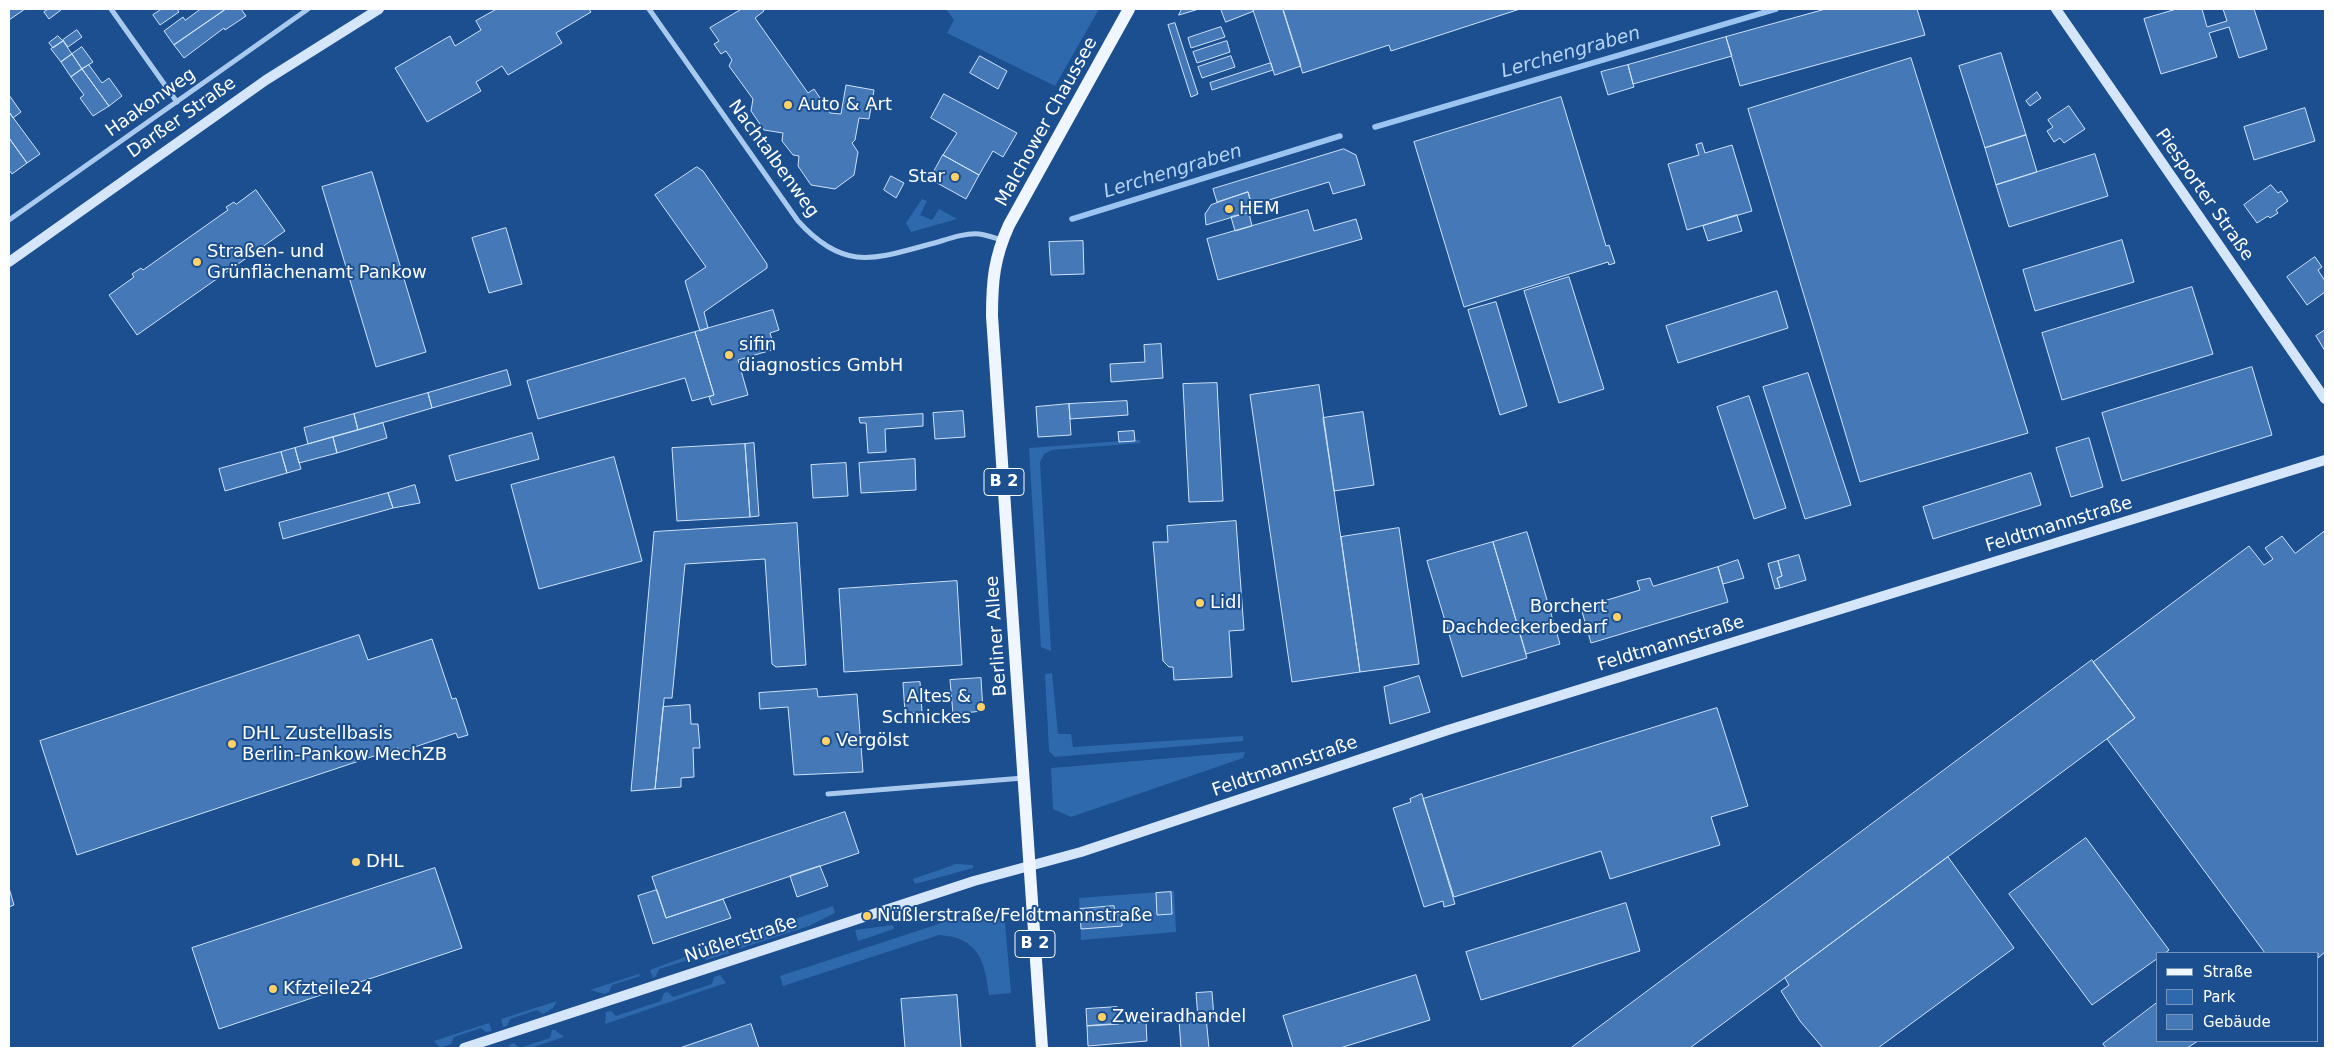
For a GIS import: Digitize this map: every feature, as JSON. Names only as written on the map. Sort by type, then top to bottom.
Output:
[{"type":"main road","name":"Malchower Chaussee","points":[[1009,225],[1129,9]]},
{"type":"main road","name":"Berliner Allee","points":[[1009,225],[993,269],[992,316],[1042,1048]]},
{"type":"street","points":[[111,9],[177,102]]},
{"type":"street","name":"Haakonweg","points":[[9,220],[308,9]]},
{"type":"street","name":"Darßer Straße","points":[[9,262],[266,80],[379,9]]},
{"type":"street","name":"Nachtalbenweg","points":[[649,9],[798,221],[819,241],[833,250],[857,259],[877,258],[961,236],[979,234],[1002,240]]},
{"type":"street","name":"Piesporter Straße","points":[[2056,9],[2325,399]]},
{"type":"street","name":"Feldtmannstraße","points":[[1029,866],[1170,823],[1448,730],[2325,460]]},
{"type":"street","points":[[828,794],[1024,778]]},
{"type":"street","name":"Nüßlerstraße","points":[[464,1048],[959,886],[1029,866]]},
{"type":"green space","points":[[946,9],[1099,9],[1055,86],[947,33],[954,20]]},
{"type":"green space","points":[[922,199],[927,201],[920,215],[932,220],[939,209],[957,219],[911,232],[906,223]]},
{"type":"green space","points":[[1140,440],[1140,443],[1052,450],[1044,454],[1040,462],[1051,651],[1041,647],[1029,448]]},
{"type":"green space","points":[[1052,673],[1058,734],[1071,734],[1073,747],[1243,736],[1243,741],[1055,757],[1049,751],[1045,674]]},
{"type":"green space","points":[[1245,752],[1243,758],[1071,817],[1053,809],[1051,768]]},
{"type":"green space","points":[[956,864],[973,865],[973,868],[915,884],[913,879]]},
{"type":"green space","points":[[1174,891],[1176,932],[1081,940],[1079,898]]},
{"type":"green space","points":[[833,906],[835,913],[809,926],[739,949],[736,939]]},
{"type":"green space","points":[[981,910],[1005,922],[1011,993],[989,995],[985,972],[977,953],[963,940],[939,935],[783,986],[780,976]]},
{"type":"green space","points":[[893,925],[894,929],[858,941],[855,930]]},
{"type":"green space","points":[[725,942],[729,953],[706,960],[701,956],[659,969],[653,978],[650,970]]},
{"type":"green space","points":[[639,974],[640,976],[612,985],[609,992],[604,994],[590,990]]},
{"type":"green space","points":[[720,975],[726,983],[605,1024],[606,1012],[611,1011],[616,1016],[661,1001],[664,993],[668,992],[673,997],[712,984],[714,977]]},
{"type":"green space","points":[[557,1001],[553,1008],[543,1014],[537,1010],[510,1019],[507,1026],[503,1027],[501,1019]]},
{"type":"green space","points":[[489,1023],[492,1031],[486,1032],[481,1028],[454,1037],[451,1044],[440,1048],[434,1041]]},
{"type":"green space","points":[[552,1030],[555,1030],[564,1037],[530,1048],[519,1048],[550,1038]]},
{"type":"green space","points":[[514,1043],[519,1048],[510,1048],[509,1045]]},
{"type":"building","points":[[9,9],[25,9],[9,20]]},
{"type":"building","points":[[49,9],[61,10],[49,19],[44,12]]},
{"type":"building","points":[[162,9],[177,9],[179,12],[160,25],[153,15]]},
{"type":"building","points":[[201,9],[226,9],[174,45],[164,31],[183,17],[185,20]]},
{"type":"building","points":[[226,9],[241,9],[246,16],[225,30],[224,28],[184,58],[174,45]]},
{"type":"building","points":[[497,9],[589,9],[591,12],[556,33],[562,43],[508,75],[502,66],[476,82],[481,91],[427,122],[395,68],[450,36],[455,46],[481,30],[476,21]]},
{"type":"building","name":"Auto & Art","points":[[742,9],[763,9],[764,11],[755,18],[808,93],[814,89],[830,113],[841,114],[846,85],[874,90],[869,119],[859,118],[855,140],[852,143],[858,152],[854,175],[835,189],[811,185],[798,166],[799,156],[793,155],[782,141],[783,133],[764,130],[751,111],[753,99],[729,66],[732,60],[726,51],[721,54],[714,44],[719,41],[710,28]]},
{"type":"building","points":[[1182,9],[1199,9],[1179,15]]},
{"type":"building","points":[[1221,9],[1253,9],[1254,11],[1226,22]]},
{"type":"building","points":[[1253,9],[1283,9],[1301,66],[1275,75]]},
{"type":"building","points":[[1283,9],[1520,9],[1391,51],[1389,45],[1303,73]]},
{"type":"building","points":[[1826,9],[1917,9],[1925,35],[1740,86],[1726,37]]},
{"type":"building","points":[[2177,9],[2202,9],[2207,27],[2227,21],[2223,9],[2254,9],[2267,49],[2239,58],[2229,27],[2209,33],[2217,57],[2161,74],[2144,19]]},
{"type":"building","points":[[1175,23],[1198,94],[1191,97],[1168,25]]},
{"type":"building","points":[[1221,27],[1225,37],[1191,48],[1188,38]]},
{"type":"building","points":[[77,30],[82,37],[68,47],[63,40]]},
{"type":"building","points":[[58,36],[63,41],[53,48],[49,43]]},
{"type":"building","points":[[1726,37],[1732,56],[1633,84],[1628,65]]},
{"type":"building","points":[[63,41],[72,54],[61,62],[51,49]]},
{"type":"building","points":[[1227,41],[1230,52],[1197,63],[1193,52]]},
{"type":"building","points":[[82,47],[93,62],[82,69],[72,54]]},
{"type":"building","points":[[2001,53],[2026,135],[1985,148],[1959,66]]},
{"type":"building","points":[[72,54],[82,69],[71,77],[61,62]]},
{"type":"building","points":[[980,56],[1007,71],[998,89],[970,73]]},
{"type":"building","points":[[1231,56],[1235,67],[1202,78],[1198,67]]},
{"type":"building","points":[[1911,58],[2028,433],[1860,482],[1748,109]]},
{"type":"building","points":[[1271,63],[1273,70],[1212,90],[1210,83]]},
{"type":"building","points":[[89,65],[102,83],[109,78],[122,96],[109,106],[82,69]]},
{"type":"building","points":[[1628,65],[1634,87],[1608,95],[1601,72]]},
{"type":"building","points":[[82,69],[109,106],[93,116],[80,98],[84,95],[71,77]]},
{"type":"building","points":[[2037,92],[2041,98],[2030,106],[2026,101]]},
{"type":"building","points":[[944,94],[1017,133],[1003,157],[993,151],[979,175],[943,155],[957,133],[931,118]]},
{"type":"building","points":[[9,95],[21,112],[13,118],[9,112]]},
{"type":"building","points":[[1561,97],[1606,246],[1609,245],[1615,263],[1609,265],[1608,262],[1464,307],[1414,142]]},
{"type":"building","points":[[2069,106],[2085,129],[2064,143],[2060,138],[2054,142],[2047,131],[2053,127],[2048,120]]},
{"type":"building","points":[[2305,108],[2315,141],[2254,160],[2244,127]]},
{"type":"building","points":[[9,112],[40,154],[27,163],[9,138]]},
{"type":"building","points":[[2026,135],[2037,172],[1996,185],[1985,148]]},
{"type":"building","points":[[9,138],[27,163],[12,174],[9,170]]},
{"type":"building","points":[[1702,143],[1705,153],[1732,145],[1752,211],[1687,230],[1668,164],[1699,155],[1696,145]]},
{"type":"building","points":[[1344,149],[1356,155],[1365,185],[1333,194],[1329,182],[1252,205],[1248,192],[1217,202],[1213,189]]},
{"type":"building","points":[[2095,154],[2108,196],[2009,227],[1996,185]]},
{"type":"building","name":"Star","points":[[943,155],[979,175],[966,199],[930,179]]},
{"type":"building","points":[[697,167],[703,171],[767,264],[767,268],[704,312],[708,328],[700,331],[685,281],[706,267],[655,195]]},
{"type":"building","points":[[372,172],[426,352],[376,367],[322,187]]},
{"type":"building","points":[[891,176],[904,183],[896,198],[884,190]]},
{"type":"building","points":[[2271,185],[2278,193],[2281,191],[2288,201],[2276,210],[2278,213],[2270,218],[2268,216],[2257,223],[2244,205]]},
{"type":"building","points":[[256,190],[285,231],[137,335],[109,295],[134,277],[132,274],[141,268],[143,270],[228,210],[226,207],[234,202],[236,204]]},
{"type":"building","points":[[1248,192],[1253,211],[1206,225],[1205,214],[1211,205]]},
{"type":"building","points":[[1308,210],[1314,231],[1356,219],[1362,239],[1218,280],[1207,239]]},
{"type":"building","points":[[1249,213],[1252,226],[1235,231],[1231,217]]},
{"type":"building","points":[[1737,215],[1742,231],[1708,241],[1703,226]]},
{"type":"building","points":[[506,228],[522,284],[489,293],[472,238]]},
{"type":"building","points":[[2122,240],[2134,282],[2035,311],[2023,270]]},
{"type":"building","points":[[1083,241],[1084,274],[1051,275],[1049,242]]},
{"type":"building","points":[[2315,257],[2322,267],[2318,270],[2325,281],[2325,292],[2307,305],[2287,277]]},
{"type":"building","points":[[1569,277],[1604,389],[1559,403],[1524,291]]},
{"type":"building","points":[[2192,287],[2213,354],[2062,400],[2042,333]]},
{"type":"building","points":[[1777,291],[1788,328],[1678,363],[1666,326]]},
{"type":"building","points":[[1496,302],[1527,406],[1500,415],[1468,310]]},
{"type":"building","name":"sifin diagnostics GmbH","points":[[773,310],[779,330],[770,333],[775,349],[738,360],[748,395],[712,405],[709,397],[714,395],[695,332]]},
{"type":"building","points":[[2325,330],[2325,351],[2316,336]]},
{"type":"building","points":[[695,332],[714,395],[692,401],[685,378],[538,419],[527,381]]},
{"type":"building","points":[[1161,344],[1163,378],[1111,382],[1110,364],[1145,362],[1144,345]]},
{"type":"building","points":[[2252,367],[2272,435],[2122,481],[2102,413]]},
{"type":"building","points":[[507,370],[511,385],[432,408],[428,393]]},
{"type":"building","points":[[1808,373],[1851,505],[1805,519],[1763,387]]},
{"type":"building","points":[[1217,383],[1223,501],[1189,502],[1183,384]]},
{"type":"building","points":[[1319,385],[1360,672],[1292,682],[1250,395]]},
{"type":"building","points":[[428,393],[432,408],[358,430],[354,414]]},
{"type":"building","points":[[1749,396],[1786,508],[1754,519],[1717,407]]},
{"type":"building","points":[[1127,401],[1128,415],[1070,419],[1069,404]]},
{"type":"building","points":[[1069,404],[1071,435],[1038,437],[1036,407]]},
{"type":"building","points":[[963,411],[965,437],[935,439],[933,413]]},
{"type":"building","points":[[1363,412],[1374,485],[1334,491],[1323,418]]},
{"type":"building","points":[[354,414],[358,430],[308,444],[304,428]]},
{"type":"building","points":[[923,414],[923,426],[885,429],[886,452],[868,453],[866,423],[860,423],[859,418]]},
{"type":"building","points":[[383,423],[387,438],[337,453],[333,437]]},
{"type":"building","points":[[1134,431],[1135,441],[1119,442],[1118,432]]},
{"type":"building","points":[[532,433],[539,459],[456,481],[449,456]]},
{"type":"building","points":[[333,437],[337,453],[299,463],[295,448]]},
{"type":"building","points":[[2089,438],[2103,487],[2071,497],[2056,448]]},
{"type":"building","points":[[754,443],[759,516],[750,517],[745,444]]},
{"type":"building","points":[[745,444],[750,517],[677,521],[672,448]]},
{"type":"building","points":[[295,448],[301,469],[287,473],[281,452]]},
{"type":"building","points":[[281,452],[287,473],[225,491],[219,469]]},
{"type":"building","points":[[614,457],[642,561],[539,589],[511,485]]},
{"type":"building","points":[[915,459],[916,490],[861,493],[859,463]]},
{"type":"building","points":[[846,463],[848,496],[813,498],[811,465]]},
{"type":"building","points":[[2031,473],[2041,505],[1933,539],[1923,507]]},
{"type":"building","points":[[415,485],[420,503],[393,508],[388,493]]},
{"type":"building","points":[[388,493],[393,508],[283,539],[279,523]]},
{"type":"building","name":"Lidl","points":[[1236,521],[1244,630],[1229,631],[1232,677],[1174,680],[1173,667],[1169,667],[1163,661],[1153,542],[1168,542],[1167,526]]},
{"type":"building","points":[[797,523],[806,665],[776,667],[772,664],[765,559],[685,564],[672,698],[664,698],[655,789],[631,791],[654,532]]},
{"type":"building","points":[[1399,528],[1419,664],[1360,672],[1341,537]]},
{"type":"building","points":[[2325,531],[2325,952],[2319,957],[2319,952],[2264,952],[2107,739],[2135,718],[2093,662],[2249,546],[2264,565],[2273,559],[2265,548],[2282,536],[2295,553]]},
{"type":"building","points":[[1527,532],[1560,644],[1526,654],[1493,542]]},
{"type":"building","points":[[1493,542],[1527,658],[1462,677],[1427,561]]},
{"type":"building","points":[[1799,555],[1806,580],[1780,588],[1777,578],[1782,576],[1778,561]]},
{"type":"building","points":[[1738,560],[1744,578],[1723,584],[1718,567]]},
{"type":"building","points":[[1778,561],[1782,576],[1777,578],[1780,588],[1775,589],[1768,564]]},
{"type":"building","points":[[1718,567],[1728,602],[1591,643],[1581,608],[1640,590],[1637,581],[1650,578],[1653,586]]},
{"type":"building","points":[[957,581],[962,665],[844,672],[839,589]]},
{"type":"building","name":"DHL Zustellbasis Berlin-Pankow MechZB","points":[[359,635],[368,660],[432,639],[452,699],[456,698],[468,735],[458,738],[456,733],[400,752],[398,748],[77,855],[40,741]]},
{"type":"building","points":[[2092,660],[2135,718],[1690,1048],[1571,1048]]},
{"type":"building","points":[[1419,676],[1430,712],[1390,724],[1384,687]]},
{"type":"building","points":[[981,678],[983,711],[953,714],[950,680]]},
{"type":"building","points":[[920,682],[922,712],[905,713],[903,683]]},
{"type":"building","name":"Vergölst","points":[[817,689],[818,697],[857,694],[863,772],[794,775],[788,707],[760,709],[759,693]]},
{"type":"building","points":[[690,705],[691,724],[698,724],[700,748],[693,748],[694,777],[681,778],[681,787],[655,789],[663,707]]},
{"type":"building","points":[[1717,708],[1748,806],[1711,817],[1720,845],[1610,879],[1601,851],[1454,897],[1423,799]]},
{"type":"building","points":[[1422,794],[1455,904],[1444,907],[1443,901],[1424,907],[1393,808],[1411,802],[1410,799]]},
{"type":"building","points":[[845,812],[859,853],[666,918],[652,877]]},
{"type":"building","points":[[2086,838],[2169,950],[2166,952],[2156,952],[2156,959],[2092,1005],[2009,894]]},
{"type":"building","points":[[1948,857],[2014,948],[1878,1048],[1823,1048],[1800,1021],[1781,991],[1789,985],[1785,978]]},
{"type":"building","points":[[820,866],[828,886],[797,897],[790,876]]},
{"type":"building","name":"Kfzteile24","points":[[435,868],[462,948],[219,1029],[192,948]]},
{"type":"building","points":[[9,888],[14,905],[9,907]]},
{"type":"building","points":[[657,890],[666,918],[723,899],[731,918],[653,944],[638,896]]},
{"type":"building","points":[[1171,892],[1172,914],[1157,915],[1156,893]]},
{"type":"building","points":[[1626,903],[1640,951],[1481,1000],[1466,952]]},
{"type":"building","points":[[1114,906],[1115,914],[1122,914],[1122,926],[1081,929],[1080,909]]},
{"type":"building","points":[[1416,975],[1430,1020],[1340,1048],[1293,1048],[1283,1016]]},
{"type":"building","points":[[1212,992],[1214,1017],[1198,1018],[1196,993]]},
{"type":"building","points":[[957,995],[961,1048],[905,1048],[901,999]]},
{"type":"building","points":[[2156,1004],[2156,1042],[2196,1042],[2187,1048],[2106,1048],[2103,1044]]},
{"type":"building","name":"Zweiradhandel","points":[[1117,1007],[1119,1024],[1087,1026],[1086,1009]]},
{"type":"building","points":[[1206,1017],[1209,1048],[1181,1048],[1179,1020]]},
{"type":"building","points":[[1146,1022],[1147,1041],[1088,1046],[1087,1026]]},
{"type":"building","points":[[751,1024],[759,1048],[680,1048]]},
{"type":"waterway","name":"Lerchengraben","points":[[1375,127],[1776,9]]},
{"type":"waterway","name":"Lerchengraben","points":[[1072,219],[1340,136]]},
{"type":"place","name":"Auto & Art","points":[[788,105]]},
{"type":"place","name":"Star","points":[[955,177]]},
{"type":"place","name":"HEM","points":[[1229,209]]},
{"type":"place","name":"Straßen- und Grünflächenamt Pankow","points":[[197,262]]},
{"type":"place","name":"sifin diagnostics GmbH","points":[[729,355]]},
{"type":"place","name":"Lidl","points":[[1200,603]]},
{"type":"place","name":"Borchert Dachdeckerbedarf","points":[[1617,617]]},
{"type":"place","name":"Altes & Schnickes","points":[[981,707]]},
{"type":"place","name":"Vergölst","points":[[826,741]]},
{"type":"place","name":"DHL Zustellbasis Berlin-Pankow MechZB","points":[[232,744]]},
{"type":"place","name":"DHL","points":[[356,862]]},
{"type":"place","name":"Nüßlerstraße/Feldtmannstraße","points":[[867,916]]},
{"type":"place","name":"Kfzteile24","points":[[273,989]]},
{"type":"place","name":"Zweiradhandel","points":[[1102,1017]]}]
